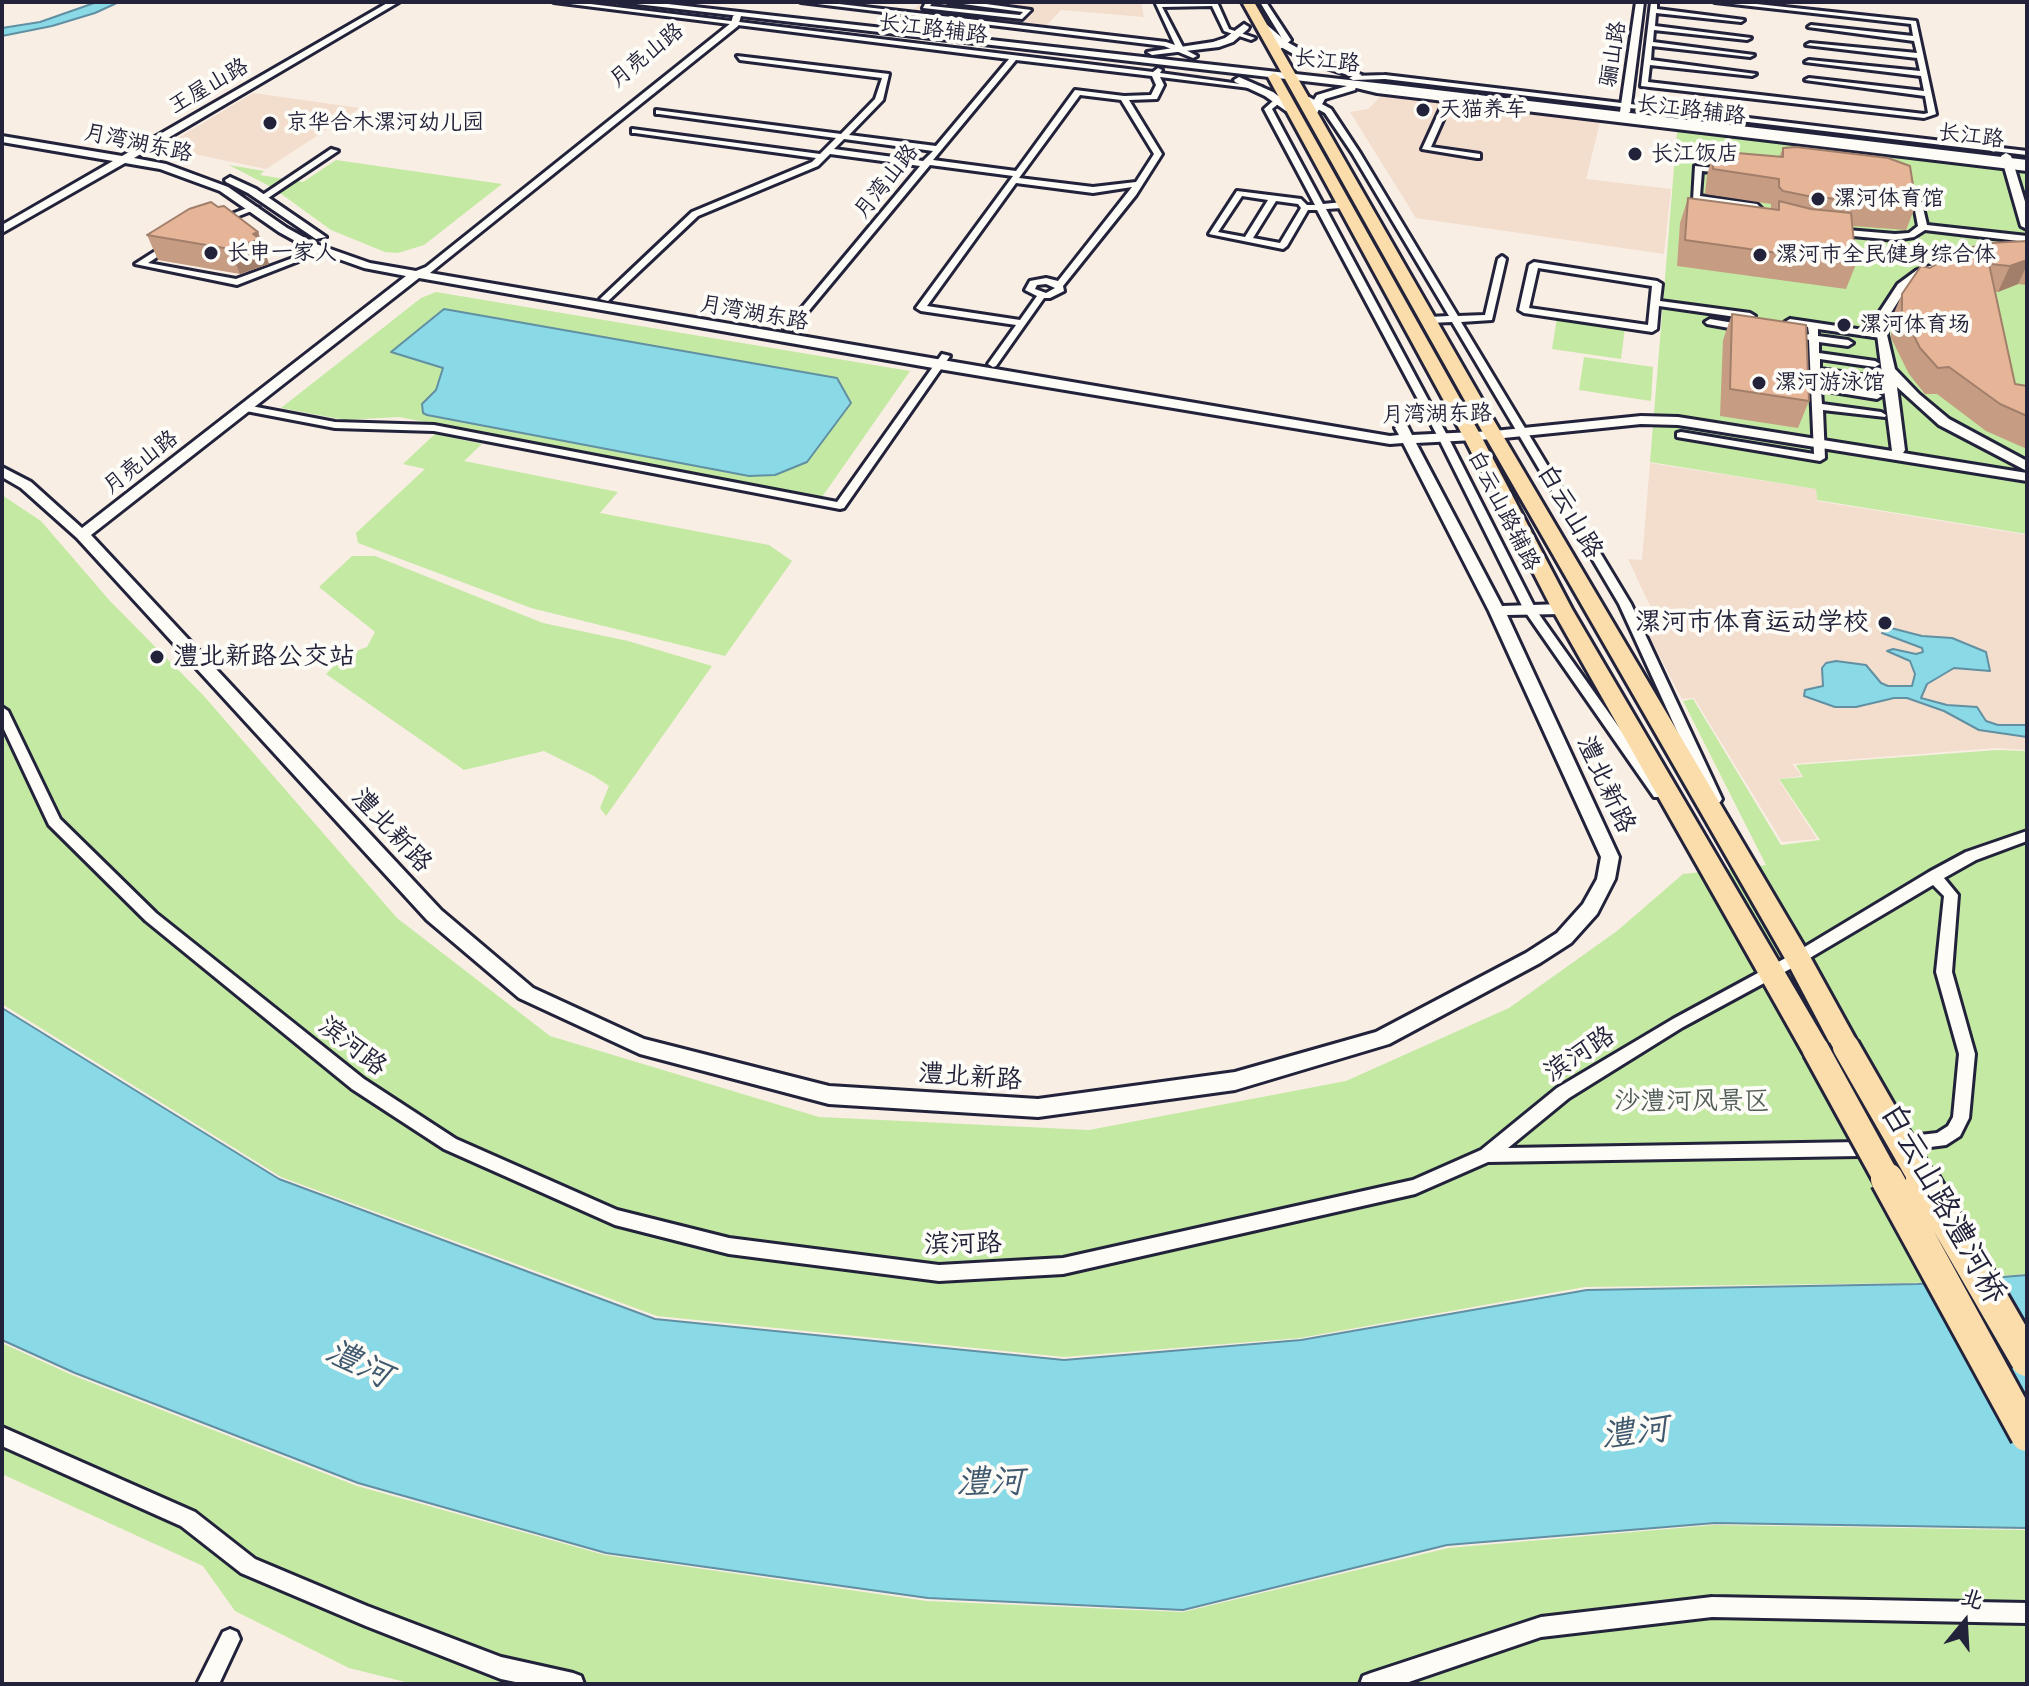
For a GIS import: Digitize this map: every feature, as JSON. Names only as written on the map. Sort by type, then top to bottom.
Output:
[{"type":"highway","name":"白云山路","points":[[1248,2],[1279,47],[1276,75],[1343,205],[1751,875],[1846,1047]]},
{"type":"highway","name":"白云山路","points":[[1237,14],[1429,320],[1562,609],[1816,1050]]},
{"type":"highway","name":"白云山路澧河桥","points":[[1846,1047],[2027,1360]]},
{"type":"highway","name":"白云山路澧河桥","points":[[1816,1050],[2027,1435]]},
{"type":"main road","name":"长江路","points":[[624,2],[736,20],[1625,108],[2007,162]]},
{"type":"main road","name":"长江路","points":[[731,2],[1193,56],[1276,75]]},
{"type":"main road","points":[[1152,52],[1215,45],[1276,75],[1331,92],[1358,82]]},
{"type":"main road","points":[[1279,47],[1358,82]]},
{"type":"main road","points":[[1200,68],[1276,75]]},
{"type":"main road","name":"长江路","points":[[1378,84],[2027,164]]},
{"type":"street","name":"王屋山路","points":[[2,230],[123,154],[380,2]]},
{"type":"street","name":"王屋山路","points":[[2,219],[395,2]]},
{"type":"street","points":[[557,2],[722,22]]},
{"type":"street","name":"长江路辅路","points":[[804,2],[1166,44],[1193,56]]},
{"type":"street","points":[[883,11],[893,2]]},
{"type":"street","points":[[930,2],[925,7],[1022,17],[1028,10],[951,2]]},
{"type":"street","points":[[1263,2],[1287,40],[1279,47]]},
{"type":"street","name":"骊山路","points":[[1625,108],[1640,2]]},
{"type":"street","points":[[1718,2],[1914,22],[1932,114],[1781,111],[1644,84],[1653,6],[1741,20]]},
{"type":"street","points":[[1181,50],[1158,5],[1214,3],[1226,30],[1276,75],[1328,111],[1625,604],[1751,875]]},
{"type":"street","points":[[964,20],[979,5]]},
{"type":"street","name":"月亮山路","points":[[82,535],[246,408],[722,22],[736,20]]},
{"type":"street","name":"月亮山路","points":[[430,269],[736,20]]},
{"type":"street","name":"长江路辅路","points":[[736,20],[1155,75],[1276,75]]},
{"type":"street","points":[[1811,27],[1917,39]]},
{"type":"street","points":[[1651,28],[1747,38]]},
{"type":"street","points":[[1649,44],[1750,55]]},
{"type":"street","points":[[1810,45],[1920,56]]},
{"type":"street","points":[[605,299],[695,214],[815,164],[879,100],[886,76],[740,58]]},
{"type":"street","name":"月湾山路","points":[[789,329],[1014,58]]},
{"type":"street","points":[[1647,62],[1752,74]]},
{"type":"street","points":[[1809,62],[1924,74]]},
{"type":"street","points":[[1022,323],[921,308],[1078,92],[1124,98],[1154,97],[1160,85],[1155,75],[1162,64]]},
{"type":"street","name":"白云山路辅路","points":[[1276,75],[1268,109],[1440,432],[1530,610],[1724,886]]},
{"type":"street","name":"长江路辅路","points":[[1358,82],[1385,77],[1625,108],[1781,111],[2027,153]]},
{"type":"street","points":[[1809,80],[1928,94]]},
{"type":"street","name":"长江路辅路","points":[[1358,82],[1448,100],[1832,150],[2007,162]]},
{"type":"street","points":[[993,364],[1042,295],[1056,294],[1061,289],[1059,285],[1139,184],[1158,154],[1124,98]]},
{"type":"street","points":[[1448,100],[1426,149],[1477,156]]},
{"type":"street","points":[[659,112],[937,149]]},
{"type":"street","name":"月湾湖东路","points":[[2,128],[123,154],[199,178],[258,203],[324,239],[415,271],[430,269],[789,329],[942,361],[993,364],[1405,434],[1641,420],[1678,421],[1819,440]]},
{"type":"street","points":[[635,131],[926,163],[1093,190],[1139,184]]},
{"type":"street","name":"月湾湖东路","points":[[2,139],[123,154]]},
{"type":"street","points":[[206,225],[258,203],[334,151]]},
{"type":"street","points":[[2007,162],[2027,226]]},
{"type":"street","points":[[1739,173],[1698,168],[1696,198],[1754,206],[1770,220],[1781,223]]},
{"type":"street","points":[[1891,181],[1908,187],[1917,199],[1923,227]]},
{"type":"street","points":[[1240,193],[1301,202],[1305,208],[1283,246],[1213,234],[1240,193]]},
{"type":"street","points":[[1248,240],[1273,198]]},
{"type":"street","name":"月湾湖东路","points":[[258,203],[283,230],[323,250],[368,266],[415,271],[1390,440],[1405,434]]},
{"type":"street","points":[[1305,208],[1343,205]]},
{"type":"street","points":[[1830,231],[1895,237],[1911,235],[1923,227],[2027,239]]},
{"type":"street","points":[[183,236],[140,264],[237,282],[323,250]]},
{"type":"street","points":[[1429,320],[1489,318],[1502,259]]},
{"type":"street","points":[[1898,450],[1881,319],[1902,287],[1921,272],[1947,263]]},
{"type":"street","points":[[1534,265],[1657,284],[1655,303],[1652,329],[1524,310],[1534,265]]},
{"type":"street","points":[[1655,303],[1766,319]]},
{"type":"street","points":[[1782,321],[1848,343]]},
{"type":"street","points":[[1710,322],[1755,329]]},
{"type":"street","points":[[1799,336],[1814,332],[1881,335]]},
{"type":"street","points":[[1681,435],[1820,458],[1814,332]]},
{"type":"street","points":[[1815,355],[1875,364]]},
{"type":"street","points":[[246,408],[335,425],[434,428],[840,506],[942,361]]},
{"type":"street","points":[[1889,370],[1914,397],[1944,422],[2027,472]]},
{"type":"street","points":[[1815,371],[1875,380]]},
{"type":"street","points":[[1816,386],[1877,396]]},
{"type":"street","points":[[1817,406],[1881,415]]},
{"type":"street","name":"澧北新路","points":[[2,471],[26,485],[82,535],[434,915],[526,993],[640,1046],[829,1095],[1038,1108],[1235,1081],[1382,1038],[1533,958],[1573,928],[1590,909],[1606,879],[1610,857],[1497,611],[1405,434]]},
{"type":"street","points":[[1819,440],[2027,472]]},
{"type":"street","points":[[1819,440],[2027,472]]},
{"type":"street","points":[[1497,611],[1562,609]]},
{"type":"street","name":"滨河路","points":[[2,711],[54,822],[151,917],[358,1084],[450,1144],[615,1217],[729,1246],[939,1273],[1063,1266],[1415,1187],[1487,1155],[1563,1093],[1934,876],[1971,856],[2027,836]]},
{"type":"street","points":[[1487,1155],[1860,1149],[1940,1140],[1954,1131],[1961,1118],[1967,1054],[1944,972],[1951,895],[1934,876]]},
{"type":"street","points":[[2,1436],[188,1519],[248,1566],[501,1668],[573,1684]]},
{"type":"street","points":[[1371,1684],[1541,1627],[1712,1607],[2027,1613]]},
{"type":"street","points":[[208,1684],[230,1639]]},
{"type":"shaded area","points":[[922,2],[1141,2],[1144,17],[1061,10],[1046,26],[913,10]]},
{"type":"shaded area","name":"京华合木漯河幼儿园","points":[[253,93],[360,108],[266,169],[179,151],[178,138]]},
{"type":"shaded area","points":[[1381,96],[1600,122],[1586,179],[1671,189],[1664,254],[1416,218],[1350,112],[1368,109]]},
{"type":"shaded area","name":"漯河市体育运动学校","points":[[1650,463],[1816,489],[1817,501],[2027,535],[2027,750],[1996,748],[1792,764],[1802,776],[1778,779],[1817,839],[1782,842],[1694,698],[1682,699],[1636,611],[1652,610],[1628,559],[1642,560]]},
{"type":"green space","name":"漯河体育场","points":[[1677,131],[2027,172],[2027,534],[1817,500],[1816,489],[1650,462]]},
{"type":"green space","points":[[336,160],[502,184],[424,245],[398,253],[385,252],[331,230],[273,188],[229,165],[264,171],[260,175],[303,182]]},
{"type":"green space","points":[[436,292],[910,371],[822,497],[399,417],[345,420],[281,408],[421,298]]},
{"type":"green space","points":[[1557,318],[1625,328],[1621,359],[1552,349]]},
{"type":"green space","points":[[1584,357],[1653,367],[1651,401],[1579,390]]},
{"type":"green space","points":[[435,434],[482,444],[464,461],[618,492],[600,513],[769,545],[792,561],[725,656],[531,608],[358,543],[356,533],[425,469],[403,464]]},
{"type":"green space","name":"沙澧河风景区","points":[[2,495],[41,521],[110,601],[203,695],[397,918],[550,1036],[819,1117],[1089,1130],[1346,1081],[1509,1008],[1617,931],[1683,874],[1766,865],[1683,701],[1693,699],[1781,845],[1820,840],[1779,779],[1803,777],[1796,765],[1997,750],[2027,751],[2027,1274],[1914,1283],[1585,1287],[1300,1338],[1064,1357],[657,1316],[281,1177],[2,1004]]},
{"type":"green space","points":[[352,556],[375,556],[543,623],[628,641],[712,666],[606,816],[600,808],[609,786],[594,776],[544,751],[464,770],[326,674],[345,655],[367,647],[375,632],[319,587]]},
{"type":"green space","points":[[2,1343],[72,1375],[357,1486],[605,1555],[927,1601],[1183,1612],[1448,1548],[1714,1525],[2027,1530],[2027,1684],[413,1684],[349,1668],[235,1611],[203,1566],[2,1474]]},
{"type":"water","points":[[97,2],[119,2],[52,26],[2,36],[2,28],[40,22]]},
{"type":"water","points":[[444,309],[837,378],[851,403],[807,462],[775,475],[749,476],[427,415],[423,413],[422,404],[436,390],[443,368],[391,352]]},
{"type":"water","points":[[1891,628],[1922,636],[1952,638],[1986,652],[1990,671],[1954,668],[1927,684],[1921,698],[1947,705],[1977,707],[1986,721],[1998,725],[2027,725],[2027,737],[1979,730],[1944,711],[1907,698],[1856,707],[1835,707],[1804,696],[1805,690],[1823,686],[1822,668],[1826,663],[1836,661],[1866,665],[1881,683],[1888,686],[1912,686],[1915,674],[1910,661],[1887,651],[1893,649],[1916,654],[1923,652],[1922,648],[1882,633]]},
{"type":"water","name":"澧河","points":[[2,1008],[279,1179],[655,1319],[1064,1360],[1301,1340],[1587,1290],[1918,1284],[2027,1275],[2027,1528],[1715,1523],[1447,1545],[1183,1610],[928,1598],[606,1553],[358,1483],[75,1373],[2,1340]]},
{"type":"building","points":[[1783,148],[1888,158],[1910,166],[1916,205],[1813,197],[1783,191],[1779,187],[1779,179],[1713,169],[1714,151],[1783,157]]},
{"type":"building","points":[[1688,198],[1779,210],[1779,201],[1811,209],[1851,213],[1856,264],[1685,240]]},
{"type":"building","points":[[211,202],[218,207],[224,206],[258,232],[253,234],[260,239],[230,249],[147,235],[189,209]]},
{"type":"building","points":[[2027,241],[2027,260],[2010,266],[1989,264],[2015,384],[2027,386],[2027,416],[2000,404],[1949,367],[1938,368],[1920,348],[1902,312],[1902,294],[1921,266],[1930,268],[1963,249],[1991,243]]},
{"type":"building","points":[[1732,314],[1806,325],[1809,401],[1730,389]]},
{"type":"place","name":"天猫养车","points":[[1423,110]]},
{"type":"place","name":"京华合木漯河幼儿园","points":[[270,123]]},
{"type":"place","name":"长江饭店","points":[[1635,154]]},
{"type":"place","name":"漯河体育馆","points":[[1818,199]]},
{"type":"place","name":"长申一家人","points":[[211,253]]},
{"type":"place","name":"漯河市全民健身综合体","points":[[1760,255]]},
{"type":"place","name":"漯河体育场","points":[[1844,325]]},
{"type":"place","name":"漯河游泳馆","points":[[1759,383]]},
{"type":"place","name":"漯河市体育运动学校","points":[[1885,623]]},
{"type":"place","name":"澧北新路公交站","points":[[157,657]]}]
